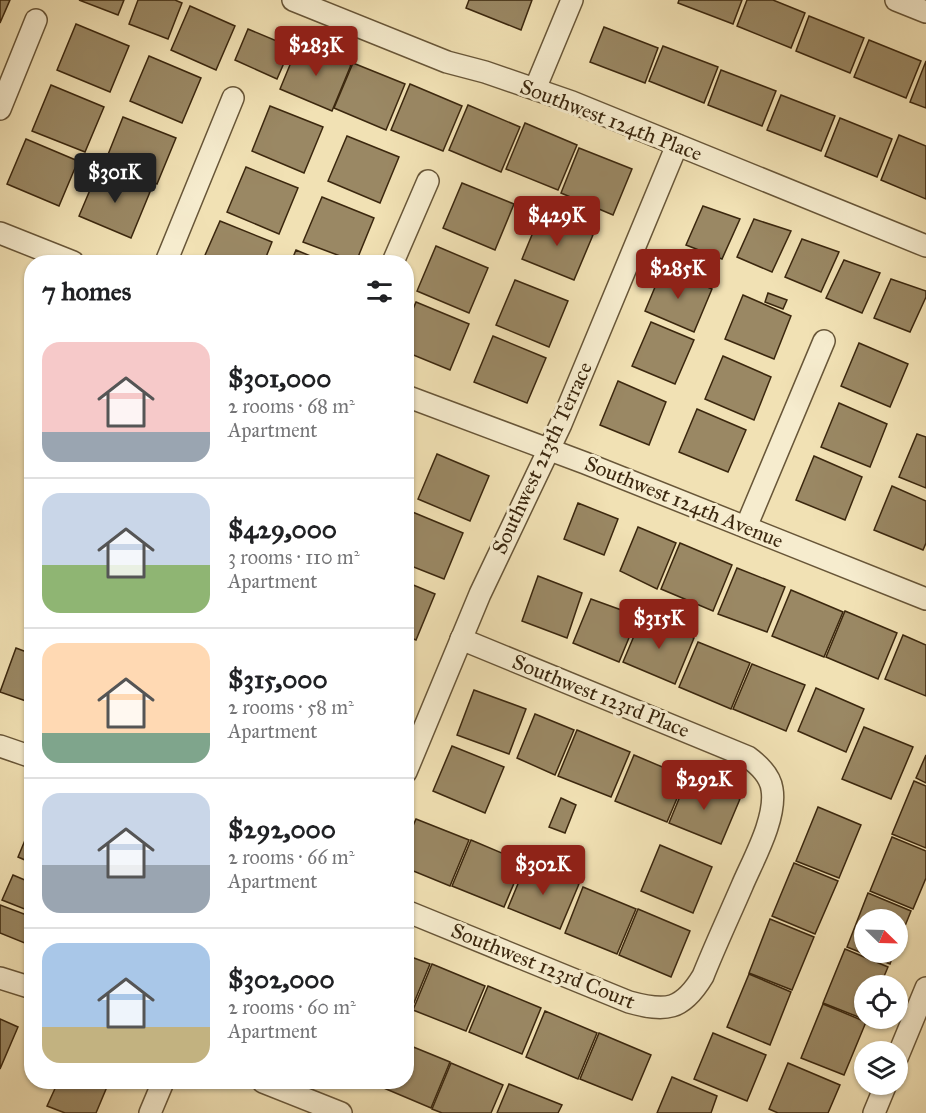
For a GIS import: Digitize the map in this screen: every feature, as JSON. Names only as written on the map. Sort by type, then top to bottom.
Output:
[{"type":"street","name":"Southwest 124th Place","points":[[293,0],[437,58],[536,89],[926,246]]},
{"type":"street","points":[[536,89],[572,0]]},
{"type":"street","points":[[896,0],[926,12]]},
{"type":"street","points":[[0,109],[36,20]]},
{"type":"street","points":[[169,255],[233,98]]},
{"type":"street","name":"Southwest 213th Terrace","points":[[414,753],[480,594],[561,424],[677,145]]},
{"type":"street","points":[[396,255],[428,182]]},
{"type":"street","points":[[0,233],[55,255]]},
{"type":"street","points":[[746,527],[824,341]]},
{"type":"street","name":"Southwest 124th Avenue","points":[[414,399],[549,449],[926,599]]},
{"type":"street","name":"Southwest 123rd Place","points":[[461,639],[733,750],[759,765],[768,777],[772,789],[773,805],[760,844],[703,976],[681,1003]]},
{"type":"street","points":[[0,746],[24,754]]},
{"type":"street","name":"Southwest 123rd Court","points":[[414,914],[628,1002],[660,1009],[681,1003]]},
{"type":"street","points":[[0,978],[24,986]]},
{"type":"street","points":[[904,1041],[926,988]]},
{"type":"street","points":[[150,1113],[160,1089]]},
{"type":"street","points":[[286,1089],[341,1113]]},
{"type":"street","points":[[874,1113],[881,1095]]},
{"type":"building","points":[[0,0],[10,0],[0,23]]},
{"type":"building","points":[[79,0],[124,0],[118,15]]},
{"type":"building","points":[[138,0],[175,0],[182,3],[168,39],[129,24]]},
{"type":"building","points":[[469,0],[532,0],[521,30],[466,8]]},
{"type":"building","points":[[679,0],[742,0],[733,24],[678,3]]},
{"type":"building","points":[[747,0],[773,0],[805,13],[791,48],[737,26]]},
{"type":"building","points":[[190,6],[235,26],[216,70],[171,50]]},
{"type":"building","points":[[809,16],[864,38],[850,73],[796,51]]},
{"type":"building","points":[[76,24],[129,46],[110,92],[57,70]]},
{"type":"building","points":[[604,27],[658,48],[645,83],[590,62]]},
{"type":"building","points":[[248,29],[291,47],[277,79],[235,60]]},
{"type":"building","points":[[869,40],[921,61],[906,98],[854,77]]},
{"type":"building","points":[[299,43],[351,65],[332,111],[280,89]]},
{"type":"building","points":[[663,46],[718,67],[704,103],[649,81]]},
{"type":"building","points":[[149,56],[201,78],[182,123],[130,101]]},
{"type":"building","points":[[926,61],[926,108],[910,102]]},
{"type":"building","points":[[353,63],[405,84],[386,130],[334,108]]},
{"type":"building","points":[[721,70],[776,91],[762,126],[708,105]]},
{"type":"building","points":[[410,84],[462,106],[443,151],[391,130]]},
{"type":"building","points":[[51,85],[104,107],[85,152],[32,131]]},
{"type":"building","points":[[781,95],[835,116],[821,151],[767,130]]},
{"type":"building","points":[[468,105],[520,127],[501,172],[449,150]]},
{"type":"building","points":[[270,106],[323,127],[304,173],[252,151]]},
{"type":"building","points":[[123,117],[176,138],[157,184],[105,162]]},
{"type":"building","points":[[840,118],[892,139],[877,177],[825,156]]},
{"type":"building","points":[[525,123],[577,145],[558,190],[506,169]]},
{"type":"building","points":[[899,135],[926,146],[926,199],[881,180]]},
{"type":"building","points":[[347,136],[399,157],[380,203],[328,181]]},
{"type":"building","points":[[26,139],[78,161],[59,206],[7,184]]},
{"type":"building","points":[[579,148],[632,169],[613,215],[561,193]]},
{"type":"building","points":[[246,167],[298,188],[279,234],[227,212]]},
{"type":"building","points":[[98,171],[150,192],[131,238],[79,216]]},
{"type":"building","points":[[462,183],[514,204],[495,250],[443,228]]},
{"type":"building","points":[[322,197],[374,218],[359,255],[337,255],[303,242]]},
{"type":"building","points":[[703,206],[740,219],[722,259],[686,245]]},
{"type":"building","points":[[541,213],[593,235],[574,280],[522,259]]},
{"type":"building","points":[[754,219],[791,231],[772,272],[737,257]]},
{"type":"building","points":[[220,221],[272,242],[267,255],[205,255]]},
{"type":"building","points":[[802,239],[839,252],[821,292],[785,277]]},
{"type":"building","points":[[436,246],[488,268],[469,313],[417,291]]},
{"type":"building","points":[[296,250],[308,255],[294,255]]},
{"type":"building","points":[[844,260],[880,273],[862,313],[826,298]]},
{"type":"building","points":[[663,268],[712,289],[694,332],[645,311]]},
{"type":"building","points":[[891,279],[926,291],[926,297],[910,332],[874,318]]},
{"type":"building","points":[[515,280],[568,301],[549,347],[496,325]]},
{"type":"building","points":[[768,293],[787,300],[783,309],[765,302]]},
{"type":"building","points":[[743,295],[791,316],[774,359],[725,339]]},
{"type":"building","points":[[416,302],[469,324],[450,370],[414,355],[414,307]]},
{"type":"building","points":[[651,322],[694,340],[675,384],[632,366]]},
{"type":"building","points":[[493,336],[546,358],[527,403],[474,382]]},
{"type":"building","points":[[859,343],[908,364],[890,407],[841,386]]},
{"type":"building","points":[[723,356],[771,377],[754,420],[705,399]]},
{"type":"building","points":[[618,381],[666,402],[649,445],[600,425]]},
{"type":"building","points":[[839,403],[887,424],[870,467],[821,447]]},
{"type":"building","points":[[697,409],[746,430],[728,472],[679,452]]},
{"type":"building","points":[[917,434],[926,437],[926,488],[899,477]]},
{"type":"building","points":[[437,454],[489,476],[470,521],[418,499]]},
{"type":"building","points":[[814,456],[862,477],[845,520],[796,500]]},
{"type":"building","points":[[892,486],[926,501],[926,543],[923,550],[874,530]]},
{"type":"building","points":[[578,503],[618,519],[604,555],[564,539]]},
{"type":"building","points":[[414,513],[463,533],[444,579],[414,567]]},
{"type":"building","points":[[638,527],[676,543],[657,589],[620,571]]},
{"type":"building","points":[[680,543],[732,565],[713,611],[661,589]]},
{"type":"building","points":[[737,568],[785,587],[767,632],[718,614]]},
{"type":"building","points":[[538,576],[582,593],[567,638],[522,621]]},
{"type":"building","points":[[414,585],[435,594],[416,640],[414,639]]},
{"type":"building","points":[[791,590],[843,612],[824,657],[772,636]]},
{"type":"building","points":[[591,599],[638,616],[619,662],[573,643]]},
{"type":"building","points":[[845,611],[897,633],[878,679],[826,657]]},
{"type":"building","points":[[642,617],[694,638],[675,684],[623,662]]},
{"type":"building","points":[[903,635],[926,645],[926,696],[885,679]]},
{"type":"building","points":[[698,642],[750,663],[731,709],[679,687]]},
{"type":"building","points":[[16,648],[24,651],[24,700],[0,692]]},
{"type":"building","points":[[752,664],[805,685],[786,731],[733,709]]},
{"type":"building","points":[[816,688],[864,709],[846,752],[798,731]]},
{"type":"building","points":[[474,690],[526,709],[509,754],[457,735]]},
{"type":"building","points":[[535,714],[574,730],[555,775],[517,758]]},
{"type":"building","points":[[864,727],[913,747],[891,799],[842,779]]},
{"type":"building","points":[[577,730],[630,752],[611,797],[558,776]]},
{"type":"building","points":[[452,746],[504,767],[485,813],[433,791]]},
{"type":"building","points":[[634,755],[686,777],[667,822],[615,801]]},
{"type":"building","points":[[926,755],[926,783],[916,778]]},
{"type":"building","points":[[688,777],[740,799],[721,844],[669,823]]},
{"type":"building","points":[[914,781],[926,786],[926,848],[892,834]]},
{"type":"building","points":[[561,798],[576,805],[565,833],[549,827]]},
{"type":"building","points":[[818,807],[861,825],[839,878],[796,861]]},
{"type":"building","points":[[416,819],[469,840],[450,886],[414,871],[414,824]]},
{"type":"building","points":[[892,837],[926,851],[926,878],[913,909],[870,891]]},
{"type":"building","points":[[471,840],[523,862],[504,907],[452,886]]},
{"type":"building","points":[[24,843],[24,860],[18,857]]},
{"type":"building","points":[[660,845],[712,867],[693,913],[641,891]]},
{"type":"building","points":[[527,862],[579,884],[560,929],[508,908]]},
{"type":"building","points":[[794,863],[838,881],[815,934],[772,916]]},
{"type":"building","points":[[13,875],[24,880],[24,909],[2,900]]},
{"type":"building","points":[[583,887],[636,909],[617,954],[565,933]]},
{"type":"building","points":[[868,893],[906,909],[862,909]]},
{"type":"building","points":[[0,905],[24,914],[24,943],[0,933]]},
{"type":"building","points":[[638,909],[690,931],[671,977],[619,955]]},
{"type":"building","points":[[770,919],[814,937],[792,990],[749,973]]},
{"type":"building","points":[[854,929],[854,950],[847,947]]},
{"type":"building","points":[[845,949],[854,953],[854,963],[878,963],[888,967],[885,975],[854,975],[854,1015],[823,1003]]},
{"type":"building","points":[[414,958],[430,964],[414,1003]]},
{"type":"building","points":[[432,964],[485,986],[466,1031],[414,1010]]},
{"type":"building","points":[[749,974],[791,992],[770,1045],[727,1027]]},
{"type":"building","points":[[488,986],[541,1008],[522,1054],[469,1032]]},
{"type":"building","points":[[823,1004],[854,1017],[854,1029],[863,1029],[858,1041],[854,1041],[854,1051],[844,1075],[801,1058]]},
{"type":"building","points":[[545,1011],[597,1033],[578,1079],[526,1057]]},
{"type":"building","points":[[0,1019],[18,1027],[0,1069]]},
{"type":"building","points":[[599,1033],[651,1055],[632,1100],[580,1079]]},
{"type":"building","points":[[713,1033],[766,1055],[747,1101],[694,1079]]},
{"type":"building","points":[[414,1047],[450,1062],[431,1108],[386,1089],[414,1089]]},
{"type":"building","points":[[451,1063],[503,1085],[491,1113],[442,1113],[432,1109]]},
{"type":"building","points":[[788,1063],[840,1085],[828,1113],[778,1113],[769,1109]]},
{"type":"building","points":[[672,1077],[717,1096],[711,1113],[657,1113]]},
{"type":"building","points":[[509,1084],[562,1105],[558,1113],[497,1113]]},
{"type":"building","points":[[55,1089],[106,1089],[96,1113],[65,1113],[47,1106]]}]
